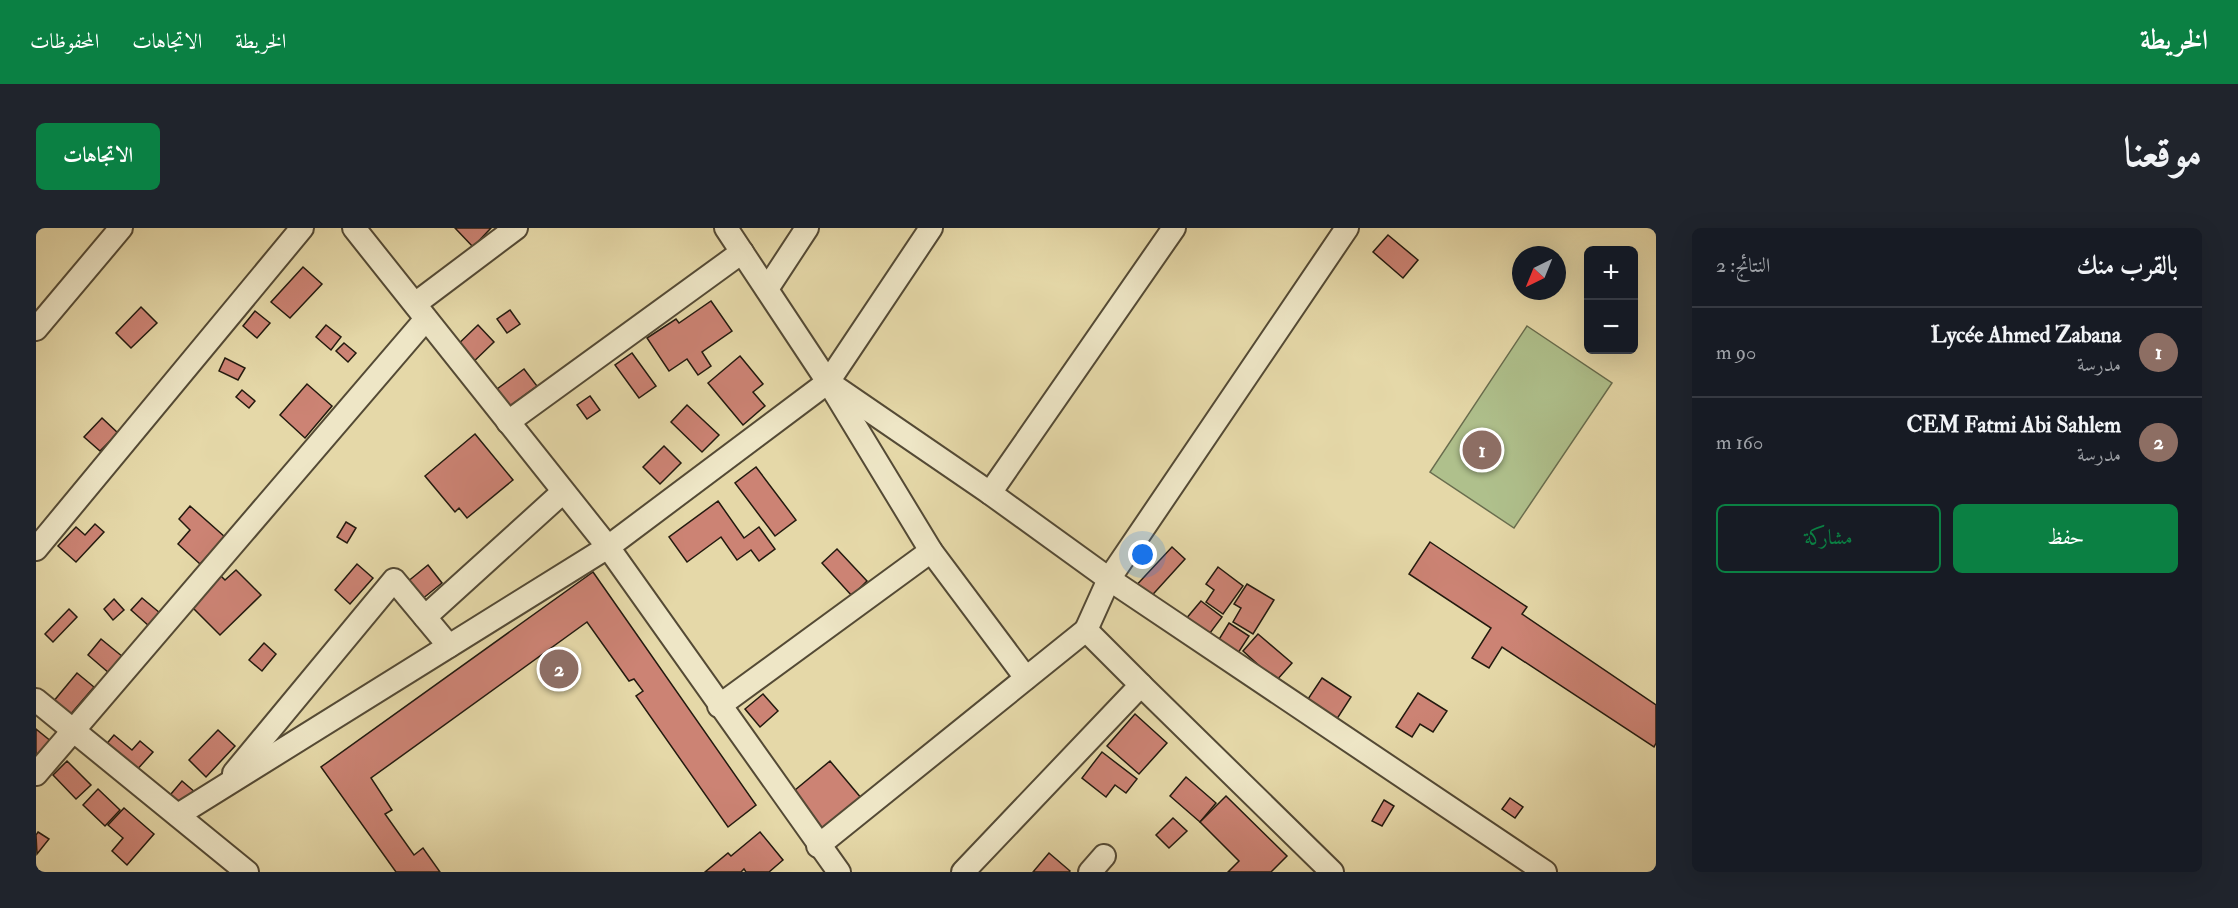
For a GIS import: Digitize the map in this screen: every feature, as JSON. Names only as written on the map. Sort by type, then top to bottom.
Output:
[{"type":"street","points":[[36,329],[121,228]]},
{"type":"street","points":[[36,549],[302,228]]},
{"type":"street","points":[[354,228],[608,547],[818,846],[839,872]]},
{"type":"street","points":[[36,774],[421,311],[516,228]]},
{"type":"street","points":[[726,228],[828,382],[931,551],[1026,678]]},
{"type":"street","points":[[766,289],[807,228]]},
{"type":"street","points":[[178,816],[608,547],[828,382],[931,228]]},
{"type":"street","points":[[990,493],[1174,228]]},
{"type":"street","points":[[818,846],[1086,630],[1109,579],[1339,231]]},
{"type":"street","points":[[508,422],[742,252]]},
{"type":"street","points":[[828,382],[990,493],[1109,579],[1545,872]]},
{"type":"street","points":[[424,617],[563,492]]},
{"type":"street","points":[[719,706],[931,551]]},
{"type":"street","points":[[220,790],[394,580],[449,646]]},
{"type":"street","points":[[1086,630],[1332,872]]},
{"type":"street","points":[[963,872],[1141,686]]},
{"type":"street","points":[[36,700],[247,872]]},
{"type":"green space","points":[[1527,326],[1612,383],[1514,528],[1430,472]]},
{"type":"building","points":[[455,228],[491,228],[473,247]]},
{"type":"building","points":[[1388,235],[1418,260],[1403,278],[1373,252]]},
{"type":"building","points":[[303,267],[322,284],[290,318],[271,302]]},
{"type":"building","points":[[711,301],[732,331],[702,352],[711,366],[698,375],[687,359],[669,371],[647,338],[676,319],[679,323]]},
{"type":"building","points":[[141,307],[157,323],[131,348],[116,333]]},
{"type":"building","points":[[510,310],[520,324],[507,333],[497,319]]},
{"type":"building","points":[[255,311],[270,323],[257,338],[243,326]]},
{"type":"building","points":[[326,325],[341,337],[331,350],[316,337]]},
{"type":"building","points":[[478,325],[494,342],[467,368],[451,351]]},
{"type":"building","points":[[344,343],[356,353],[348,362],[336,351]]},
{"type":"building","points":[[632,353],[656,386],[639,398],[615,365]]},
{"type":"building","points":[[740,356],[763,384],[753,392],[765,406],[743,425],[708,383]]},
{"type":"building","points":[[225,358],[245,368],[238,380],[219,371]]},
{"type":"building","points":[[524,369],[537,386],[502,412],[489,395]]},
{"type":"building","points":[[307,384],[332,406],[305,438],[280,415]]},
{"type":"building","points":[[242,390],[255,401],[249,408],[236,397]]},
{"type":"building","points":[[590,396],[600,410],[587,419],[577,405]]},
{"type":"building","points":[[687,405],[719,435],[702,452],[671,422]]},
{"type":"building","points":[[102,418],[118,433],[100,451],[84,437]]},
{"type":"building","points":[[475,434],[513,480],[467,518],[459,508],[455,512],[425,476]]},
{"type":"building","points":[[664,446],[681,463],[660,484],[643,467]]},
{"type":"building","points":[[756,467],[796,520],[775,536],[735,483]]},
{"type":"building","points":[[718,501],[744,538],[759,527],[775,549],[759,561],[751,550],[737,560],[721,537],[687,562],[669,537]]},
{"type":"building","points":[[190,506],[225,537],[200,564],[178,544],[190,530],[179,519]]},
{"type":"building","points":[[346,522],[356,528],[347,543],[337,537]]},
{"type":"building","points":[[95,524],[104,532],[76,562],[58,546],[76,527],[85,535]]},
{"type":"building","points":[[1430,542],[1527,607],[1522,614],[1656,705],[1656,743],[1654,747],[1502,647],[1489,668],[1472,658],[1491,628],[1409,574]]},
{"type":"building","points":[[1172,547],[1185,559],[1146,602],[1132,590]]},
{"type":"building","points":[[837,549],[867,581],[852,596],[822,563]]},
{"type":"building","points":[[357,564],[373,578],[350,604],[335,590]]},
{"type":"building","points":[[428,565],[442,583],[416,604],[401,587]]},
{"type":"building","points":[[1218,567],[1243,586],[1223,614],[1206,602],[1214,590],[1206,584]]},
{"type":"building","points":[[236,570],[261,595],[220,635],[191,606],[221,576],[225,580]]},
{"type":"building","points":[[593,572],[756,805],[728,827],[636,696],[643,691],[634,679],[629,681],[587,622],[371,778],[392,810],[385,814],[414,855],[423,848],[440,872],[396,872],[321,767]]},
{"type":"building","points":[[1247,584],[1274,600],[1253,634],[1233,622],[1241,608],[1234,604]]},
{"type":"building","points":[[142,598],[160,613],[149,626],[131,610]]},
{"type":"building","points":[[114,599],[124,610],[113,620],[104,609]]},
{"type":"building","points":[[1201,601],[1222,617],[1207,637],[1185,620]]},
{"type":"building","points":[[69,609],[77,617],[53,642],[45,634]]},
{"type":"building","points":[[1229,623],[1249,636],[1238,653],[1218,641]]},
{"type":"building","points":[[1258,634],[1292,663],[1276,681],[1243,651]]},
{"type":"building","points":[[101,639],[123,657],[109,673],[88,655]]},
{"type":"building","points":[[264,643],[276,654],[262,671],[249,660]]},
{"type":"building","points":[[77,673],[94,687],[69,716],[53,702]]},
{"type":"building","points":[[1322,678],[1351,697],[1333,725],[1304,705]]},
{"type":"building","points":[[1418,693],[1447,711],[1433,732],[1420,724],[1412,737],[1396,727]]},
{"type":"building","points":[[763,694],[778,711],[760,727],[745,709]]},
{"type":"building","points":[[1135,714],[1167,743],[1139,774],[1107,746]]},
{"type":"building","points":[[36,729],[52,742],[36,761]]},
{"type":"building","points":[[218,730],[235,746],[206,777],[189,760]]},
{"type":"building","points":[[114,735],[132,750],[140,741],[153,752],[134,773],[104,747]]},
{"type":"building","points":[[1102,752],[1137,779],[1126,793],[1115,785],[1106,797],[1082,778]]},
{"type":"building","points":[[67,761],[91,785],[76,799],[53,775]]},
{"type":"building","points":[[830,761],[862,799],[815,838],[783,800]]},
{"type":"building","points":[[1186,777],[1216,803],[1200,822],[1170,796]]},
{"type":"building","points":[[182,781],[196,793],[178,813],[165,801]]},
{"type":"building","points":[[98,789],[120,810],[105,826],[83,805]]},
{"type":"building","points":[[1226,796],[1287,856],[1271,872],[1228,872],[1239,861],[1200,822]]},
{"type":"building","points":[[1510,798],[1523,807],[1515,818],[1502,809]]},
{"type":"building","points":[[1384,800],[1394,806],[1382,826],[1372,821]]},
{"type":"building","points":[[124,808],[154,834],[127,865],[112,851],[123,838],[108,825]]},
{"type":"building","points":[[1173,818],[1187,831],[1169,848],[1156,835]]},
{"type":"building","points":[[38,832],[49,839],[37,854],[36,835]]},
{"type":"building","points":[[760,832],[783,860],[769,872],[746,872],[744,869],[741,872],[705,872],[728,853],[731,856]]},
{"type":"building","points":[[1049,853],[1070,871],[1033,872]]},
{"type":"place","name":"Lycée Ahmed Zabana","points":[[1482,450]]},
{"type":"place","name":"CEM Fatmi Abi Sahlem","points":[[559,669]]}]
